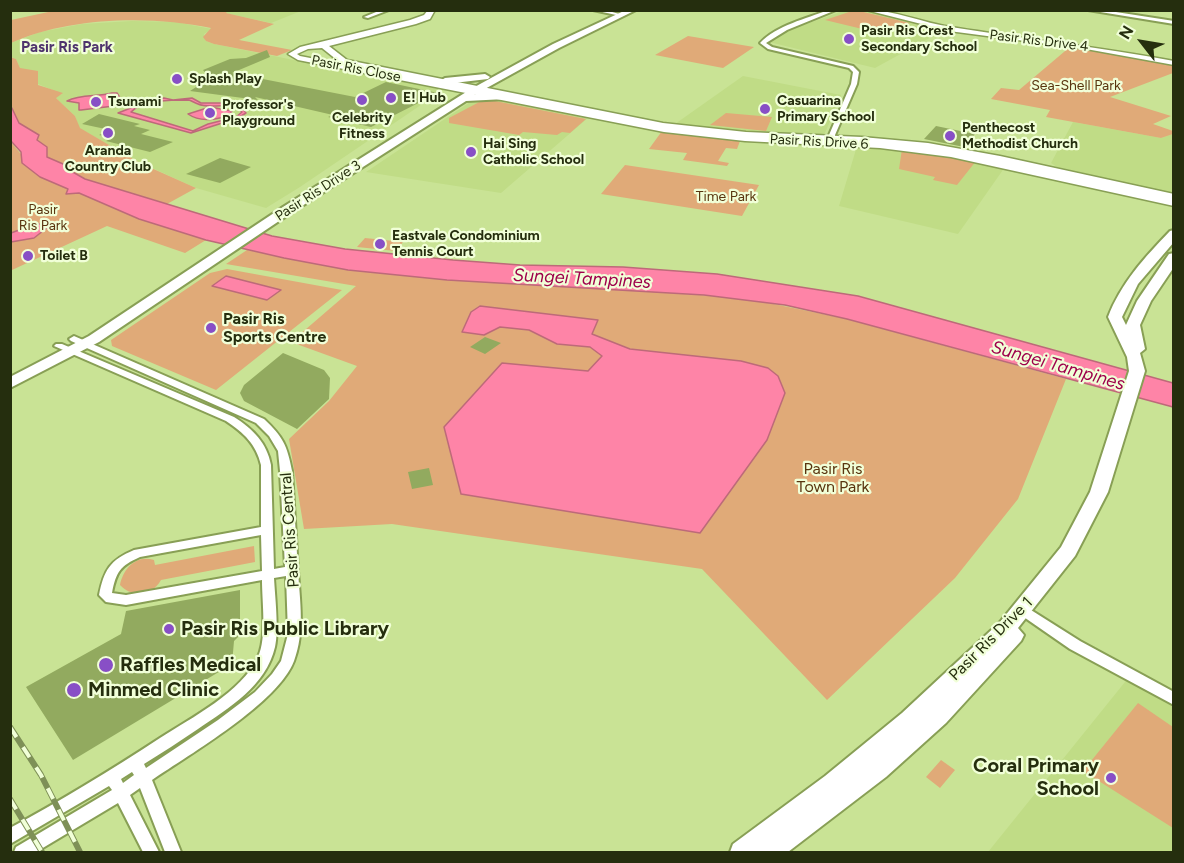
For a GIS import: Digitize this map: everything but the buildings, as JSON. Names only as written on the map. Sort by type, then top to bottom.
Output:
[{"type":"main road","name":"Pasir Ris Drive 3","points":[[469,91],[485,77],[596,14],[633,10]]},
{"type":"main road","name":"Pasir Ris Drive 3","points":[[10,383],[469,91],[618,13]]},
{"type":"main road","points":[[445,81],[485,77]]},
{"type":"main road","points":[[496,78],[495,85],[501,94]]},
{"type":"main road","points":[[469,91],[501,94]]},
{"type":"main road","points":[[1140,372],[1114,317],[1119,304],[1136,280],[1173,234]]},
{"type":"main road","name":"Pasir Ris Drive 1","points":[[769,852],[878,770],[938,716],[1027,614],[1068,551],[1100,492],[1117,429],[1131,401],[1140,372],[1133,325],[1144,301],[1173,257]]},
{"type":"main road","name":"Pasir Ris Drive 3","points":[[10,372],[73,345]]},
{"type":"main road","name":"Pasir Ris Drive 1","points":[[742,852],[833,784],[901,728],[1027,614]]},
{"type":"street","points":[[366,17],[387,10]]},
{"type":"street","points":[[315,47],[421,20],[432,10]]},
{"type":"street","points":[[832,141],[854,84],[856,72],[846,65],[770,48],[764,45],[763,41],[834,10]]},
{"type":"street","name":"Pasir Ris Drive 4","points":[[869,10],[949,29],[1086,47],[1173,62]]},
{"type":"street","name":"Pasir Ris Drive 4","points":[[880,10],[971,30],[1090,45],[1173,62]]},
{"type":"street","points":[[1090,10],[1173,23]]},
{"type":"street","points":[[333,55],[337,50],[376,32]]},
{"type":"street","points":[[338,42],[350,45]]},
{"type":"street","name":"Pasir Ris Close","points":[[469,91],[409,76],[345,62],[333,55],[328,48],[315,47],[297,50],[292,54],[298,58],[409,76],[445,81],[469,91]]},
{"type":"street","name":"Pasir Ris Drive 6","points":[[469,91],[501,94],[664,129],[745,138],[897,142],[955,150],[1173,197]]},
{"type":"street","name":"Pasir Ris Drive 6","points":[[832,141],[951,154],[1173,203]]},
{"type":"street","name":"Pasir Ris Central","points":[[10,837],[135,762],[222,704],[243,688],[257,672],[266,656],[269,644],[264,455],[250,433],[236,422],[73,345]]},
{"type":"street","name":"Pasir Ris Central","points":[[22,852],[120,793],[223,724],[260,696],[277,678],[287,662],[295,634],[285,463],[283,451],[273,434],[260,421],[216,400],[73,345]]},
{"type":"street","points":[[267,530],[138,553],[113,567],[105,595],[111,599],[126,600],[292,570]]},
{"type":"street","points":[[1027,614],[1075,645],[1173,699]]},
{"type":"street","points":[[135,762],[173,852]]},
{"type":"street","points":[[112,776],[150,852]]},
{"type":"shaded area","points":[[228,10],[301,11],[271,23],[225,13]]},
{"type":"shaded area","name":"Pasir Ris Crest Secondary School","points":[[843,11],[865,11],[946,29],[875,68],[769,42],[770,37]]},
{"type":"shaded area","points":[[132,21],[176,22],[212,29],[204,34],[206,41],[214,44],[443,90],[266,208],[196,188],[139,162],[79,128],[75,116],[55,97],[62,94],[38,84],[20,68],[16,59],[11,57],[11,43],[40,32],[82,24]]},
{"type":"shaded area","name":"Casuarina Primary School","points":[[743,76],[841,95],[825,133],[818,135],[729,130],[675,124]]},
{"type":"shaded area","name":"Hai Sing Catholic School","points":[[479,96],[589,117],[501,193],[366,172]]},
{"type":"shaded area","points":[[1073,122],[1161,138],[1173,134],[1173,193],[1057,167],[1051,163]]},
{"type":"shaded area","points":[[857,146],[920,151],[1005,167],[958,234],[839,206]]},
{"type":"shaded area","name":"Coral Primary School","points":[[1129,677],[1173,704],[1173,852],[988,852]]},
{"type":"green space","name":"Pasir Ris Park","points":[[228,10],[226,13],[274,24],[239,40],[292,50],[277,56],[214,44],[203,37],[211,28],[136,20],[83,23],[33,34],[11,43],[11,20],[53,11]]},
{"type":"green space","points":[[855,10],[910,23],[883,34],[825,20]]},
{"type":"green space","points":[[688,36],[754,47],[723,68],[655,55]]},
{"type":"green space","name":"Sea-Shell Park","points":[[1071,46],[1173,64],[1173,73],[1110,97],[1171,116],[1153,124],[1173,131],[1173,134],[1161,138],[1046,117],[1050,110],[991,99],[1001,88],[1019,90]]},
{"type":"green space","name":"Pasir Ris Park","points":[[10,57],[16,59],[20,68],[38,71],[38,85],[63,93],[56,98],[75,116],[80,128],[140,163],[196,188],[167,204],[85,179],[71,171],[70,167],[47,157],[37,140],[39,135],[23,126],[15,116],[11,100]]},
{"type":"green space","points":[[485,99],[586,119],[570,133],[562,132],[557,135],[523,132],[519,135],[449,123],[449,118]]},
{"type":"green space","points":[[726,113],[772,117],[766,131],[710,125]]},
{"type":"green space","points":[[662,131],[740,141],[737,149],[726,148],[718,161],[729,163],[727,166],[683,160],[687,153],[649,149]]},
{"type":"green space","name":"Pasir Ris Park","points":[[10,141],[40,177],[69,189],[67,193],[79,193],[139,219],[206,240],[185,253],[107,226],[10,269]]},
{"type":"green space","points":[[902,149],[976,161],[957,185],[933,180],[935,177],[899,169]]},
{"type":"green space","name":"Time Park","points":[[625,165],[759,185],[742,216],[601,194]]},
{"type":"green space","name":"Eastvale Condominium Tennis Court","points":[[365,238],[403,242],[396,251],[357,247]]},
{"type":"green space","name":"Pasir Ris Town Park","points":[[247,250],[376,273],[744,298],[847,319],[1066,379],[1018,499],[955,578],[827,700],[702,569],[392,524],[304,529],[289,439],[329,401],[357,366],[291,342],[356,286],[226,264]]},
{"type":"green space","name":"Pasir Ris Sports Centre","points":[[227,269],[342,290],[216,390],[112,346],[111,340],[210,273]]},
{"type":"green space","points":[[254,546],[255,562],[161,580],[152,589],[142,593],[130,592],[120,585],[127,568],[142,559],[154,560],[155,565]]},
{"type":"green space","points":[[1138,703],[1173,727],[1173,828],[1083,771]]},
{"type":"green space","points":[[941,760],[955,770],[940,788],[926,777]]},
{"type":"water","name":"Tsunami","points":[[117,93],[122,101],[114,106],[79,110],[79,103],[67,101],[78,97]]},
{"type":"water","points":[[192,98],[201,103],[222,103],[241,107],[246,113],[238,118],[191,133],[118,113],[146,102],[141,100]],"holes":[[[190,100],[203,106],[225,106],[237,108],[242,112],[236,117],[208,124],[193,131],[131,112],[150,103]]]},
{"type":"water","name":"Sungei Tampines","points":[[10,104],[19,123],[39,135],[37,140],[47,147],[47,157],[70,167],[71,171],[85,179],[272,236],[345,249],[453,260],[520,265],[623,267],[717,274],[858,296],[1173,383],[1173,407],[847,319],[785,305],[704,295],[447,280],[348,270],[206,240],[139,219],[79,193],[66,194],[68,189],[40,177],[22,163],[21,152],[11,141]]},
{"type":"water","name":"Professor's Playground","points":[[210,107],[232,111],[229,116],[208,119],[198,119],[188,114]]},
{"type":"water","points":[[35,224],[45,224],[48,227],[34,238],[11,242],[11,233]]},
{"type":"water","points":[[226,276],[281,290],[267,300],[212,286]]},
{"type":"water","points":[[480,306],[598,320],[592,334],[630,349],[741,361],[768,368],[778,376],[785,393],[767,440],[700,533],[461,494],[444,427],[502,363],[588,371],[602,356],[590,347],[557,344],[529,330],[500,327],[484,335],[462,332],[471,312]]},
{"type":"railway","points":[[10,727],[41,775],[80,852]]},
{"type":"railway","points":[[10,799],[42,852]]},
{"type":"place","name":"Pasir Ris Crest Secondary School","points":[[849,39]]},
{"type":"place","name":"Splash Play","points":[[177,79]]},
{"type":"place","name":"E! Hub","points":[[391,98]]},
{"type":"place","name":"Celebrity Fitness","points":[[362,100]]},
{"type":"place","name":"Tsunami","points":[[96,102]]},
{"type":"place","name":"Casuarina Primary School","points":[[765,109]]},
{"type":"place","name":"Professor's Playground","points":[[210,113]]},
{"type":"place","name":"Aranda Country Club","points":[[108,133]]},
{"type":"place","name":"Penthecost Methodist Church","points":[[950,136]]},
{"type":"place","name":"Hai Sing Catholic School","points":[[471,152]]},
{"type":"place","name":"Eastvale Condominium Tennis Court","points":[[380,244]]},
{"type":"place","name":"Toilet B","points":[[28,256]]},
{"type":"place","name":"Pasir Ris Sports Centre","points":[[211,328]]},
{"type":"place","name":"Pasir Ris Public Library","points":[[169,629]]},
{"type":"place","name":"Raffles Medical","points":[[106,665]]},
{"type":"place","name":"Minmed Clinic","points":[[74,690]]},
{"type":"place","name":"Coral Primary School","points":[[1111,778]]},
{"type":"district","name":"Pasir Ris Park","points":[[67,48]]}]
